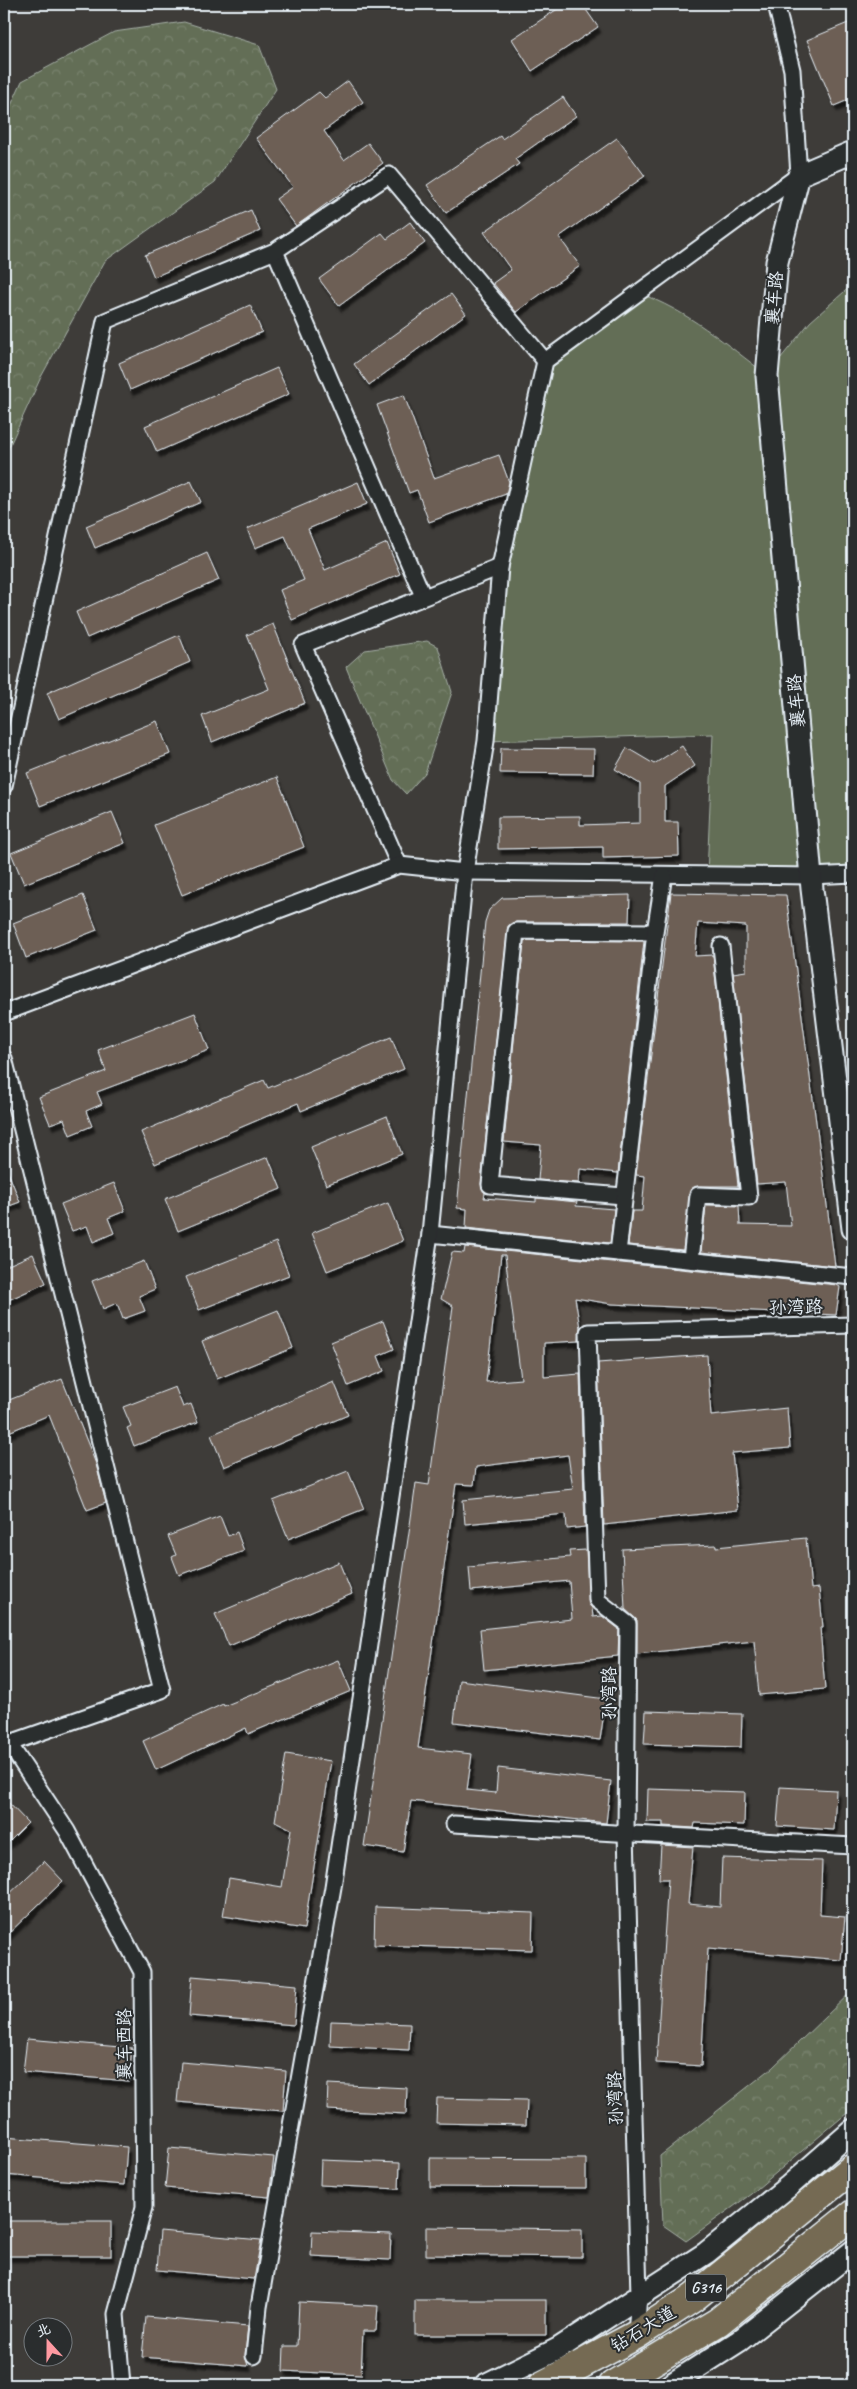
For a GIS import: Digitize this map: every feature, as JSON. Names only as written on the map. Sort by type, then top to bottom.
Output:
[{"type":"highway","name":"钻石大道","points":[[543,2385],[573,2371],[636,2335],[693,2298],[853,2168]]},
{"type":"highway","name":"钻石大道","points":[[613,2385],[718,2322],[853,2214]]},
{"type":"street","points":[[776,4],[792,70],[799,175]]},
{"type":"street","points":[[254,2356],[259,2307],[333,1887],[430,1234],[465,872],[486,741],[500,567],[544,361],[799,175],[853,152]]},
{"type":"street","points":[[4,786],[105,321],[275,251],[389,175],[544,361]]},
{"type":"street","name":"襄车路","points":[[799,175],[777,262],[767,376],[811,876],[853,1229]]},
{"type":"street","points":[[275,251],[424,596]]},
{"type":"street","points":[[399,865],[302,645],[500,567]]},
{"type":"street","points":[[4,1013],[399,865],[465,872],[811,876],[853,874]]},
{"type":"street","points":[[618,1253],[623,1196],[655,932],[664,875]]},
{"type":"street","points":[[623,1196],[490,1185],[516,931],[655,932]]},
{"type":"street","points":[[691,1260],[698,1196],[749,1198],[721,946]]},
{"type":"street","points":[[4,1058],[162,1690],[7,1740]]},
{"type":"street","points":[[430,1234],[853,1277]]},
{"type":"street","name":"孙湾路","points":[[636,2335],[639,2296],[626,1833],[628,1624],[597,1600],[588,1332],[853,1325]]},
{"type":"street","name":"襄车西路","points":[[7,1740],[67,1831],[142,1972],[144,2207],[116,2314],[122,2385]]},
{"type":"street","points":[[454,1824],[853,1846]]},
{"type":"street","points":[[485,2385],[558,2349],[706,2253],[789,2186],[853,2130]]},
{"type":"street","points":[[670,2385],[739,2341],[853,2251]]},
{"type":"green space","points":[[184,22],[259,45],[276,89],[215,182],[105,261],[41,377],[4,458],[4,121],[22,81],[114,32]]},
{"type":"green space","points":[[853,284],[853,874],[707,875],[713,734],[486,741],[500,567],[545,361],[638,293],[690,318],[767,375],[810,322]]},
{"type":"green space","points":[[427,641],[438,647],[452,692],[425,773],[406,794],[393,780],[346,667],[365,650]]},
{"type":"green space","points":[[853,1990],[853,2108],[751,2194],[686,2241],[663,2225],[660,2156],[772,2068]]},
{"type":"building","points":[[565,4],[582,4],[598,27],[532,71],[512,39]]},
{"type":"building","points":[[853,21],[853,98],[834,106],[807,40]]},
{"type":"building","points":[[348,81],[363,102],[324,131],[344,160],[368,143],[383,163],[296,226],[276,199],[293,187],[256,138],[319,92],[325,98]]},
{"type":"building","points":[[563,97],[576,116],[515,159],[519,164],[446,213],[427,185],[500,136],[502,139]]},
{"type":"building","points":[[617,138],[645,176],[559,237],[580,266],[516,312],[493,283],[511,270],[484,232]]},
{"type":"building","points":[[251,210],[260,231],[154,277],[145,255]]},
{"type":"building","points":[[410,222],[425,243],[339,306],[319,279],[382,233],[387,239]]},
{"type":"building","points":[[451,294],[466,314],[369,385],[354,364]]},
{"type":"building","points":[[250,305],[262,332],[130,390],[119,363]]},
{"type":"building","points":[[277,368],[289,394],[157,452],[145,426]]},
{"type":"building","points":[[404,395],[434,478],[499,455],[509,482],[506,494],[429,522],[417,490],[409,493],[377,405]]},
{"type":"building","points":[[191,481],[201,502],[95,548],[86,526]]},
{"type":"building","points":[[358,482],[367,504],[308,529],[325,570],[387,543],[400,574],[292,620],[280,590],[304,580],[285,536],[255,548],[247,529]]},
{"type":"building","points":[[207,553],[219,580],[87,638],[76,612]]},
{"type":"building","points":[[273,624],[305,703],[212,742],[202,716],[269,689],[247,635]]},
{"type":"building","points":[[179,635],[190,662],[59,719],[47,693]]},
{"type":"building","points":[[157,721],[170,754],[40,806],[27,773]]},
{"type":"building","points":[[682,746],[695,766],[665,786],[665,822],[678,822],[679,856],[603,858],[603,847],[498,849],[498,817],[580,816],[580,825],[640,823],[640,784],[615,769],[627,748],[654,764]]},
{"type":"building","points":[[501,748],[594,749],[593,774],[500,773]]},
{"type":"building","points":[[277,777],[304,847],[182,895],[154,825]]},
{"type":"building","points":[[112,812],[125,843],[24,884],[11,853]]},
{"type":"building","points":[[671,893],[786,895],[835,1266],[701,1252],[706,1205],[739,1206],[740,1225],[791,1226],[786,1182],[757,1184],[733,973],[746,971],[746,926],[698,923],[695,956],[713,955],[738,1186],[698,1186],[691,1189],[683,1250],[628,1245],[632,1211],[642,1211],[645,1176],[636,1175]]},
{"type":"building","points":[[83,895],[97,930],[26,958],[13,923]]},
{"type":"building","points":[[630,895],[629,922],[516,922],[508,926],[481,1184],[485,1193],[484,1198],[536,1202],[536,1198],[577,1202],[576,1206],[614,1209],[610,1243],[466,1228],[467,1209],[457,1208],[485,922],[489,910],[502,898]]},
{"type":"building","points":[[524,940],[644,941],[618,1173],[580,1169],[579,1183],[538,1180],[541,1145],[504,1142]]},
{"type":"building","points":[[195,1013],[209,1050],[97,1092],[102,1104],[86,1111],[92,1126],[70,1135],[64,1119],[50,1124],[39,1097],[106,1071],[98,1050]]},
{"type":"building","points":[[391,1037],[404,1069],[301,1111],[298,1103],[155,1164],[141,1132],[264,1080],[268,1088]]},
{"type":"building","points":[[387,1116],[402,1154],[326,1185],[311,1147]]},
{"type":"building","points":[[268,1157],[281,1189],[178,1231],[165,1199]]},
{"type":"building","points":[[4,1162],[20,1202],[4,1208]]},
{"type":"building","points":[[114,1183],[125,1211],[108,1218],[114,1233],[93,1242],[87,1226],[72,1231],[61,1204]]},
{"type":"building","points":[[388,1203],[403,1241],[327,1271],[312,1233]]},
{"type":"building","points":[[276,1242],[289,1275],[199,1310],[186,1277]]},
{"type":"building","points":[[465,1247],[837,1285],[840,1287],[836,1315],[612,1304],[575,1298],[580,1328],[579,1341],[544,1343],[544,1377],[580,1374],[585,1527],[567,1529],[566,1514],[465,1524],[463,1500],[573,1489],[568,1455],[476,1467],[474,1485],[456,1484],[418,1748],[472,1754],[467,1790],[496,1793],[498,1768],[611,1781],[606,1823],[411,1801],[403,1852],[364,1846],[416,1483],[429,1485],[453,1306],[441,1299],[452,1252],[464,1253]],"holes":[[[501,1255],[505,1255],[521,1379],[486,1382]]]},
{"type":"building","points":[[33,1254],[46,1283],[4,1302],[4,1267]]},
{"type":"building","points":[[144,1261],[155,1289],[139,1296],[145,1311],[123,1319],[117,1303],[103,1309],[92,1281]]},
{"type":"building","points":[[278,1310],[293,1348],[217,1379],[202,1341]]},
{"type":"building","points":[[383,1321],[394,1349],[378,1356],[384,1371],[348,1386],[331,1342]]},
{"type":"building","points":[[707,1355],[711,1416],[787,1408],[790,1448],[732,1453],[738,1510],[604,1525],[598,1363]]},
{"type":"building","points":[[62,1379],[96,1464],[106,1503],[87,1510],[49,1415],[4,1434],[4,1402]]},
{"type":"building","points":[[334,1382],[348,1415],[224,1467],[211,1435]]},
{"type":"building","points":[[175,1387],[183,1407],[191,1404],[198,1422],[134,1446],[127,1428],[131,1426],[123,1407]]},
{"type":"building","points":[[348,1471],[364,1509],[288,1539],[273,1501]]},
{"type":"building","points":[[220,1516],[228,1536],[237,1532],[244,1551],[179,1575],[172,1557],[176,1555],[168,1536]]},
{"type":"building","points":[[806,1538],[811,1589],[819,1588],[823,1627],[820,1627],[825,1689],[759,1695],[754,1641],[637,1654],[637,1620],[625,1609],[622,1549],[716,1545],[716,1547]]},
{"type":"building","points":[[586,1550],[589,1604],[592,1608],[593,1617],[602,1616],[619,1629],[618,1656],[484,1670],[480,1629],[572,1619],[569,1581],[471,1591],[469,1567],[570,1557],[569,1551]]},
{"type":"building","points":[[339,1562],[352,1594],[229,1646],[215,1614]]},
{"type":"building","points":[[338,1660],[351,1691],[248,1734],[246,1728],[156,1770],[143,1741],[223,1704],[224,1706]]},
{"type":"building","points":[[459,1680],[606,1699],[600,1740],[454,1722]]},
{"type":"building","points":[[646,1711],[742,1714],[741,1747],[644,1744]]},
{"type":"building","points":[[286,1754],[331,1761],[304,1929],[223,1916],[229,1878],[282,1887],[291,1829],[275,1821]]},
{"type":"building","points":[[780,1787],[836,1790],[834,1830],[777,1826]]},
{"type":"building","points":[[648,1789],[745,1792],[744,1825],[695,1823],[694,1828],[663,1826],[663,1822],[647,1822]]},
{"type":"building","points":[[4,1798],[28,1823],[4,1847]]},
{"type":"building","points":[[661,1845],[693,1847],[688,1904],[720,1907],[722,1858],[822,1861],[820,1915],[845,1917],[841,1960],[708,1948],[701,2066],[656,2063],[668,1879],[659,1879]]},
{"type":"building","points":[[44,1861],[63,1881],[4,1938],[4,1899]]},
{"type":"building","points":[[375,1907],[533,1913],[532,1950],[374,1945]]},
{"type":"building","points":[[192,1976],[297,1985],[294,2025],[189,2016]]},
{"type":"building","points":[[331,2021],[410,2024],[409,2050],[330,2046]]},
{"type":"building","points":[[27,2039],[132,2048],[129,2081],[23,2072]]},
{"type":"building","points":[[181,2062],[286,2071],[283,2111],[177,2102]]},
{"type":"building","points":[[328,2084],[407,2088],[406,2114],[327,2110]]},
{"type":"building","points":[[437,2098],[527,2100],[526,2125],[436,2123]]},
{"type":"building","points":[[4,2137],[127,2147],[124,2185],[4,2175]]},
{"type":"building","points":[[169,2148],[274,2157],[269,2197],[165,2188]]},
{"type":"building","points":[[430,2158],[586,2159],[586,2188],[430,2187]]},
{"type":"building","points":[[321,2160],[400,2163],[399,2189],[320,2185]]},
{"type":"building","points":[[4,2221],[111,2221],[111,2256],[4,2256]]},
{"type":"building","points":[[426,2227],[582,2229],[582,2257],[426,2255]]},
{"type":"building","points":[[160,2231],[261,2240],[254,2279],[157,2270]]},
{"type":"building","points":[[312,2231],[391,2234],[390,2260],[311,2256]]},
{"type":"building","points":[[415,2300],[546,2300],[546,2335],[415,2335]]},
{"type":"building","points":[[299,2302],[378,2306],[376,2331],[363,2331],[361,2375],[283,2371],[284,2346],[297,2346]]},
{"type":"building","points":[[146,2317],[248,2326],[245,2355],[248,2366],[142,2357]]}]
